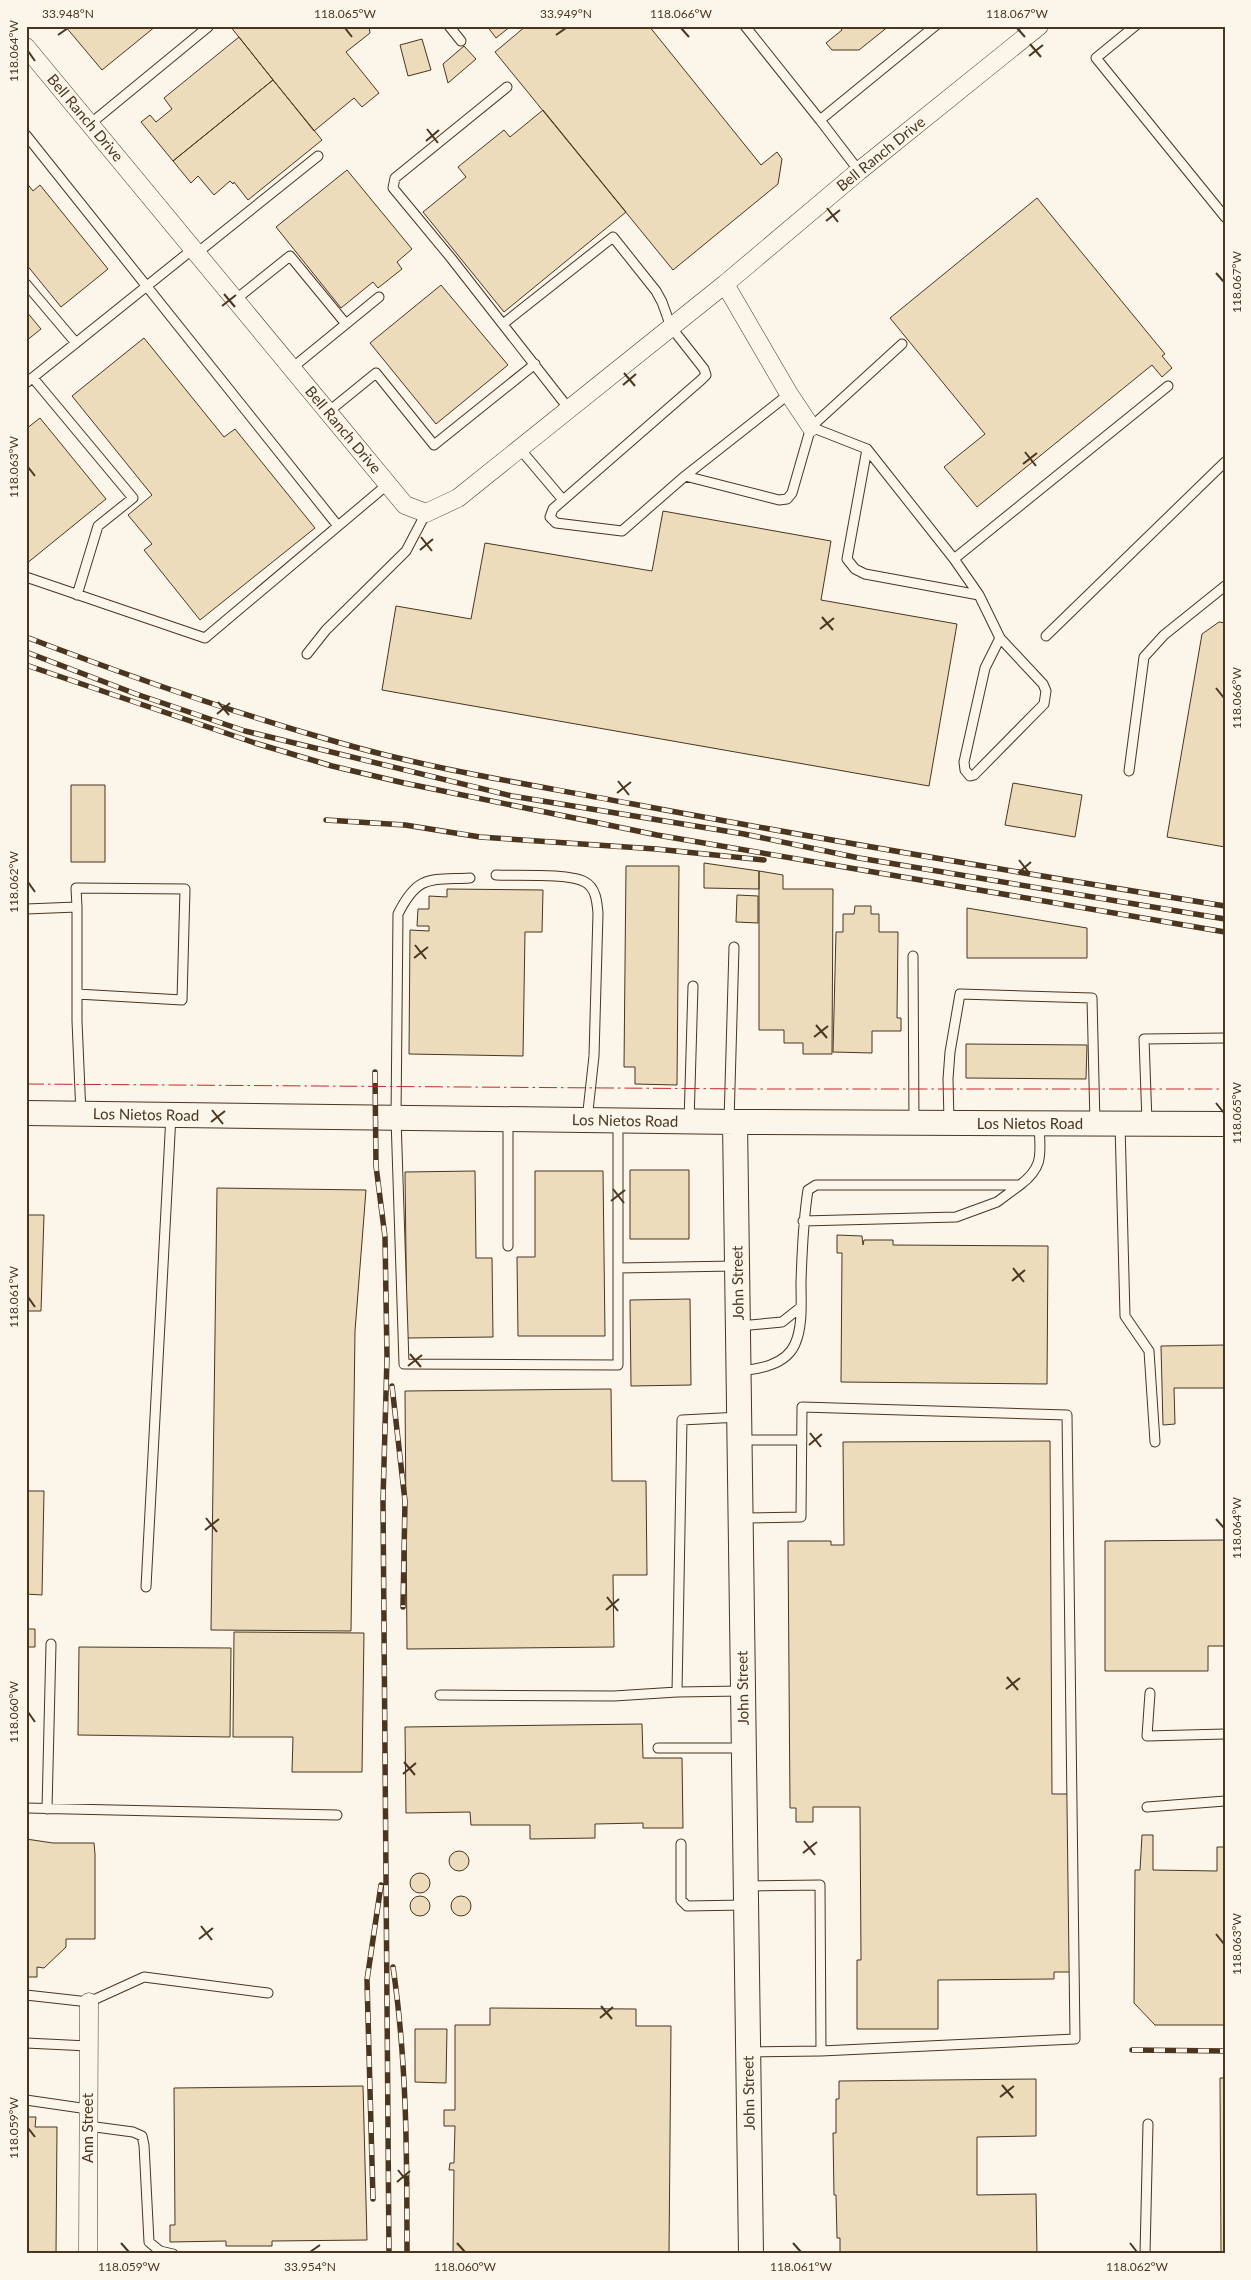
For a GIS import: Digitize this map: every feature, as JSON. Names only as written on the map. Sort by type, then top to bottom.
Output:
[{"type":"main road","name":"Los Nietos Road","points":[[26,1113],[689,1122],[1225,1124]]},
{"type":"main road","name":"John Street","points":[[732,1122],[738,1266],[751,2254]]},
{"type":"street","name":"Bell Ranch Drive","points":[[26,47],[405,505],[426,513],[458,498],[725,284],[859,171],[1039,26]]},
{"type":"street","points":[[725,284],[789,394],[811,427]]},
{"type":"street","name":"Ann Street","points":[[88,2254],[89,2002]]},
{"type":"lane","points":[[449,26],[460,41]]},
{"type":"lane","points":[[745,26],[859,171]]},
{"type":"lane","points":[[820,120],[935,26]]},
{"type":"lane","points":[[1134,26],[1096,58],[1225,217]]},
{"type":"lane","points":[[90,124],[208,27]]},
{"type":"lane","points":[[507,87],[395,178],[393,188],[569,409]]},
{"type":"lane","points":[[26,135],[338,526]]},
{"type":"lane","points":[[78,595],[98,526],[133,498],[30,380],[146,287],[318,156]]},
{"type":"lane","points":[[503,324],[613,237],[656,291],[671,327],[704,369],[706,375],[552,509],[550,517],[556,523],[622,531],[685,476],[789,394]]},
{"type":"lane","points":[[235,300],[290,256],[346,324]]},
{"type":"lane","points":[[26,284],[76,344]]},
{"type":"lane","points":[[292,368],[380,297]]},
{"type":"lane","points":[[685,476],[778,500],[787,499],[792,493],[811,427],[902,344]]},
{"type":"lane","points":[[328,412],[376,372],[434,445],[534,364]]},
{"type":"lane","points":[[954,559],[1168,386]]},
{"type":"lane","points":[[811,427],[867,449],[954,559],[979,595],[1000,638],[1043,684],[1046,698],[1044,704],[974,775],[970,776],[965,770],[964,762],[985,668],[1000,638]]},
{"type":"lane","points":[[520,448],[563,500]]},
{"type":"lane","points":[[867,449],[847,558],[855,569],[865,574],[979,595]]},
{"type":"lane","points":[[1046,636],[1225,462]]},
{"type":"lane","points":[[26,577],[205,638],[388,484]]},
{"type":"lane","points":[[307,654],[326,630],[406,551],[426,513]]},
{"type":"lane","points":[[1129,771],[1144,657],[1164,635],[1225,586]]},
{"type":"lane","points":[[496,875],[572,878],[586,882],[595,894],[598,913],[594,1056],[587,1120]]},
{"type":"lane","points":[[470,878],[425,881],[407,896],[398,914],[396,1118],[404,1364],[618,1365],[618,1121]]},
{"type":"lane","points":[[77,994],[182,1000],[185,889],[76,888],[77,994],[81,1114]]},
{"type":"lane","points":[[26,909],[77,907]]},
{"type":"lane","points":[[732,1122],[734,947]]},
{"type":"lane","points":[[913,956],[914,1123]]},
{"type":"lane","points":[[689,1122],[693,986]]},
{"type":"lane","points":[[950,1123],[949,1061],[960,994],[1092,998],[1095,1124]]},
{"type":"lane","points":[[1147,1124],[1144,1039],[1225,1038]]},
{"type":"lane","points":[[146,1587],[171,1115]]},
{"type":"lane","points":[[508,1119],[508,1246]]},
{"type":"lane","points":[[803,1221],[956,1217],[997,1202],[1033,1175],[1039,1160],[1039,1124]]},
{"type":"lane","points":[[1120,1124],[1125,1316],[1149,1350],[1155,1442]]},
{"type":"lane","points":[[739,1370],[770,1366],[780,1360],[795,1345],[800,1307],[803,1221],[808,1190],[816,1185],[1020,1185]]},
{"type":"lane","points":[[618,1268],[738,1266]]},
{"type":"lane","points":[[738,1326],[782,1322],[800,1307]]},
{"type":"lane","points":[[741,1518],[801,1517],[802,1407],[1068,1415],[1075,2038],[749,2052]]},
{"type":"lane","points":[[677,1692],[682,1420],[740,1417]]},
{"type":"lane","points":[[740,1440],[802,1440]]},
{"type":"lane","points":[[47,1809],[51,1644]]},
{"type":"lane","points":[[440,1695],[614,1696],[677,1692],[744,1691]]},
{"type":"lane","points":[[1150,1693],[1147,1736],[1225,1734]]},
{"type":"lane","points":[[658,1748],[744,1748]]},
{"type":"lane","points":[[1147,1806],[1225,1801]]},
{"type":"lane","points":[[26,1808],[337,1815]]},
{"type":"lane","points":[[680,1844],[680,1900],[687,1906],[820,1885],[821,2050]]},
{"type":"lane","points":[[26,1995],[89,2002],[144,1977],[268,1993]]},
{"type":"lane","points":[[26,2043],[88,2046]]},
{"type":"lane","points":[[26,2100],[88,2117],[142,2136],[149,2242],[160,2250],[173,2254]]},
{"type":"lane","points":[[1145,2254],[1148,2124]]},
{"type":"building","points":[[65,26],[156,26],[102,70]]},
{"type":"building","points":[[230,26],[369,26],[370,33],[346,52],[379,93],[362,107],[354,98],[314,131]]},
{"type":"building","points":[[487,26],[511,26],[496,38]]},
{"type":"building","points":[[526,26],[649,26],[761,165],[777,152],[782,159],[778,184],[673,270],[495,52]]},
{"type":"building","points":[[839,26],[889,26],[859,50],[832,50],[826,43],[842,30]]},
{"type":"building","points":[[239,37],[273,80],[173,161],[141,122],[150,115],[156,122],[172,109],[164,98]]},
{"type":"building","points":[[422,39],[431,70],[408,76],[400,45]]},
{"type":"building","points":[[464,46],[476,59],[448,83],[443,64]]},
{"type":"building","points":[[273,80],[322,140],[248,200],[234,182],[233,184],[230,181],[214,195],[198,176],[191,183],[173,161]]},
{"type":"building","points":[[543,110],[626,212],[504,312],[423,212],[466,177],[458,167],[504,130],[510,137]]},
{"type":"building","points":[[347,170],[412,249],[397,262],[402,269],[378,288],[373,282],[341,308],[276,227]]},
{"type":"building","points":[[26,182],[33,191],[40,185],[108,269],[61,307],[26,264]]},
{"type":"building","points":[[1037,198],[1165,354],[1162,356],[1172,368],[1162,377],[1152,365],[977,507],[944,467],[985,434],[890,318]]},
{"type":"building","points":[[441,285],[508,365],[436,424],[370,343]]},
{"type":"building","points":[[26,311],[41,329],[26,341]]},
{"type":"building","points":[[144,338],[224,437],[235,429],[315,528],[200,620],[144,550],[152,544],[128,515],[152,495],[72,396]]},
{"type":"building","points":[[40,418],[106,499],[26,564],[26,429]]},
{"type":"building","points":[[663,511],[831,541],[821,600],[957,624],[929,786],[382,690],[396,606],[471,619],[485,543],[652,571]]},
{"type":"building","points":[[1219,622],[1225,623],[1225,847],[1167,837],[1202,634]]},
{"type":"building","points":[[1013,783],[1082,795],[1075,837],[1005,825]]},
{"type":"building","points":[[71,785],[105,785],[105,862],[71,862]]},
{"type":"building","points":[[704,863],[759,871],[759,889],[704,888]]},
{"type":"building","points":[[626,866],[679,866],[677,1085],[635,1084],[635,1067],[624,1067]]},
{"type":"building","points":[[759,871],[783,875],[783,889],[833,889],[832,1054],[803,1054],[803,1043],[784,1043],[784,1030],[759,1030]]},
{"type":"building","points":[[447,889],[543,890],[542,932],[525,932],[523,1056],[409,1054],[410,930],[429,931],[429,926],[417,926],[418,909],[429,909],[429,896],[447,897]]},
{"type":"building","points":[[737,895],[758,896],[758,923],[736,922]]},
{"type":"building","points":[[855,906],[871,906],[871,914],[879,914],[879,932],[898,932],[897,1018],[901,1018],[901,1031],[872,1031],[872,1053],[833,1052],[836,932],[843,932],[843,914],[854,914]]},
{"type":"building","points":[[967,908],[1087,928],[1087,958],[967,958]]},
{"type":"building","points":[[966,1044],[1087,1045],[1086,1079],[966,1078]]},
{"type":"building","points":[[630,1170],[689,1170],[689,1239],[630,1239]]},
{"type":"building","points":[[475,1171],[476,1258],[492,1258],[493,1337],[407,1338],[405,1172]]},
{"type":"building","points":[[535,1171],[603,1171],[605,1336],[518,1336],[517,1257],[535,1257]]},
{"type":"building","points":[[217,1188],[366,1190],[355,1331],[351,1631],[211,1630]]},
{"type":"building","points":[[26,1215],[44,1215],[41,1311],[26,1311]]},
{"type":"building","points":[[837,1235],[862,1236],[863,1245],[864,1240],[893,1240],[893,1245],[1048,1246],[1047,1384],[841,1382],[842,1253],[837,1253]]},
{"type":"building","points":[[690,1299],[691,1385],[631,1386],[630,1300]]},
{"type":"building","points":[[1225,1345],[1225,1388],[1174,1388],[1175,1424],[1163,1425],[1161,1346]]},
{"type":"building","points":[[611,1389],[612,1481],[646,1481],[647,1575],[613,1575],[614,1647],[407,1649],[405,1391]]},
{"type":"building","points":[[1050,1441],[1052,1794],[1070,1794],[1072,1972],[1054,1972],[1054,1979],[938,1980],[938,2029],[857,2029],[857,1960],[861,1960],[860,1807],[813,1807],[813,1822],[796,1822],[796,1808],[790,1808],[788,1541],[831,1541],[831,1545],[844,1545],[843,1442]]},
{"type":"building","points":[[26,1491],[44,1491],[42,1595],[26,1594]]},
{"type":"building","points":[[1225,1540],[1225,1646],[1208,1646],[1208,1671],[1105,1671],[1105,1541]]},
{"type":"building","points":[[26,1629],[35,1629],[35,1647],[26,1647]]},
{"type":"building","points":[[234,1632],[364,1633],[362,1772],[292,1772],[293,1737],[233,1737]]},
{"type":"building","points":[[79,1647],[231,1648],[230,1737],[78,1735]]},
{"type":"building","points":[[642,1724],[643,1758],[682,1758],[683,1828],[643,1828],[643,1823],[595,1824],[595,1838],[530,1839],[530,1825],[471,1825],[470,1812],[406,1813],[405,1727]]},
{"type":"building","points":[[1142,1835],[1153,1835],[1153,1870],[1217,1871],[1217,1847],[1225,1847],[1225,2025],[1155,2025],[1134,2003],[1135,1870],[1140,1870]]},
{"type":"building","points":[[26,1839],[53,1843],[94,1843],[95,1854],[95,1939],[66,1939],[66,1947],[44,1968],[37,1967],[37,1977],[26,1977]]},
{"type":"building","points":[[459,1851],[466,1854],[469,1861],[466,1868],[459,1871],[452,1868],[449,1861],[452,1854]]},
{"type":"building","points":[[420,1873],[427,1876],[430,1883],[427,1890],[420,1893],[413,1890],[410,1883],[413,1876]]},
{"type":"building","points":[[420,1896],[427,1899],[430,1906],[427,1913],[420,1916],[413,1913],[410,1906],[413,1899]]},
{"type":"building","points":[[461,1896],[468,1899],[471,1906],[468,1913],[461,1916],[454,1913],[451,1906],[454,1899]]},
{"type":"building","points":[[490,2008],[636,2009],[636,2026],[671,2026],[669,2254],[453,2254],[454,2170],[449,2170],[450,2163],[454,2163],[455,2126],[444,2126],[444,2110],[455,2110],[455,2025],[490,2025]]},
{"type":"building","points":[[415,2029],[447,2029],[446,2083],[415,2082]]},
{"type":"building","points":[[1220,2078],[1225,2078],[1225,2254],[1221,2254]]},
{"type":"building","points":[[1036,2079],[1036,2136],[977,2137],[977,2195],[1036,2194],[1037,2254],[840,2254],[840,2238],[837,2238],[836,2195],[834,2195],[833,2133],[836,2133],[836,2099],[839,2099],[839,2081]]},
{"type":"building","points":[[363,2086],[367,2240],[272,2241],[272,2246],[226,2246],[226,2241],[170,2242],[170,2225],[175,2225],[174,2088]]},
{"type":"building","points":[[26,2117],[36,2117],[35,2127],[57,2127],[56,2254],[26,2254]]},
{"type":"railway","points":[[26,637],[219,706],[337,742],[410,761],[781,831],[1225,906]]},
{"type":"railway","points":[[26,652],[136,694],[245,731],[512,796],[744,834],[859,858],[1225,919]]},
{"type":"railway","points":[[26,665],[255,743],[332,766],[404,783],[657,835],[1225,932]]},
{"type":"railway","points":[[326,820],[405,825],[480,837],[656,849],[764,860]]},
{"type":"railway","points":[[375,1072],[376,1166],[385,1237],[387,1357],[383,1500],[389,2254]]},
{"type":"railway","points":[[392,1386],[405,1501],[403,1607]]},
{"type":"railway","points":[[373,2199],[367,1980],[381,1885]]},
{"type":"railway","points":[[393,1967],[404,2074],[407,2254]]},
{"type":"railway","points":[[1132,2050],[1225,2051]]},
{"type":"power","points":[[26,1084],[756,1089],[1225,1089]]}]
